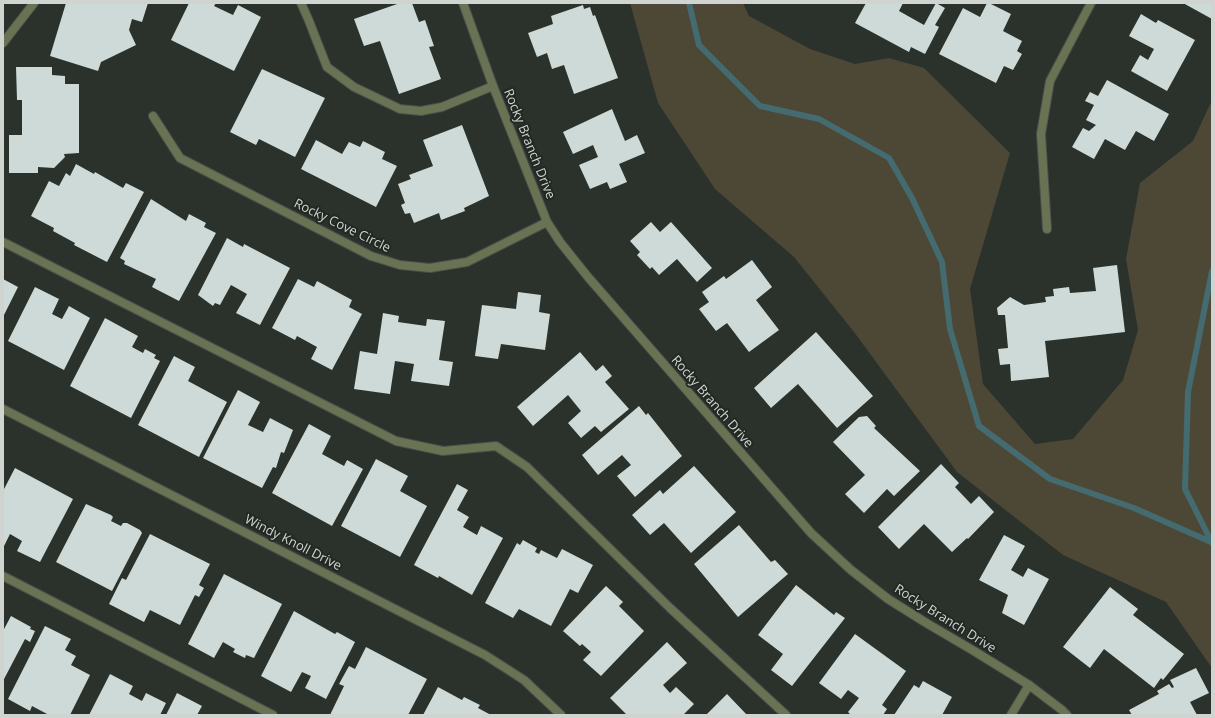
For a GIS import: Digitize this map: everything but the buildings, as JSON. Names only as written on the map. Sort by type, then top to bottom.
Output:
[{"type":"street","points":[[3,43],[34,3]]},
{"type":"street","points":[[301,3],[327,67],[354,87],[400,109],[421,111],[442,107],[493,86]]},
{"type":"street","name":"Rocky Branch Drive","points":[[463,3],[493,86],[547,222],[560,242],[588,277],[811,533],[851,570],[888,599],[974,650],[1029,685],[1067,715]]},
{"type":"street","points":[[1047,229],[1041,134],[1050,81],[1090,3]]},
{"type":"street","name":"Rocky Cove Circle","points":[[153,116],[180,158],[371,256],[400,265],[430,268],[467,262],[547,222]]},
{"type":"street","points":[[3,242],[396,441],[443,451],[496,446],[527,467],[670,608],[786,715]]},
{"type":"street","name":"Windy Knoll Drive","points":[[3,409],[484,655],[524,680],[561,715]]},
{"type":"street","points":[[3,576],[273,715]]},
{"type":"street","points":[[1011,715],[1029,685]]},
{"type":"shaded area","points":[[630,3],[743,3],[749,16],[810,49],[855,64],[889,58],[924,68],[1010,153],[970,289],[983,384],[1035,444],[1073,439],[1123,380],[1138,330],[1126,259],[1140,183],[1193,141],[1212,100],[1212,668],[1166,602],[1063,555],[957,472],[854,332],[794,257],[715,189],[658,103]]},
{"type":"waterway","points":[[689,3],[699,45],[760,106],[819,119],[889,158],[912,198],[942,262],[950,329],[979,426],[1050,479],[1134,508],[1211,542]]},
{"type":"waterway","points":[[1212,271],[1188,392],[1185,489],[1212,543]]}]
